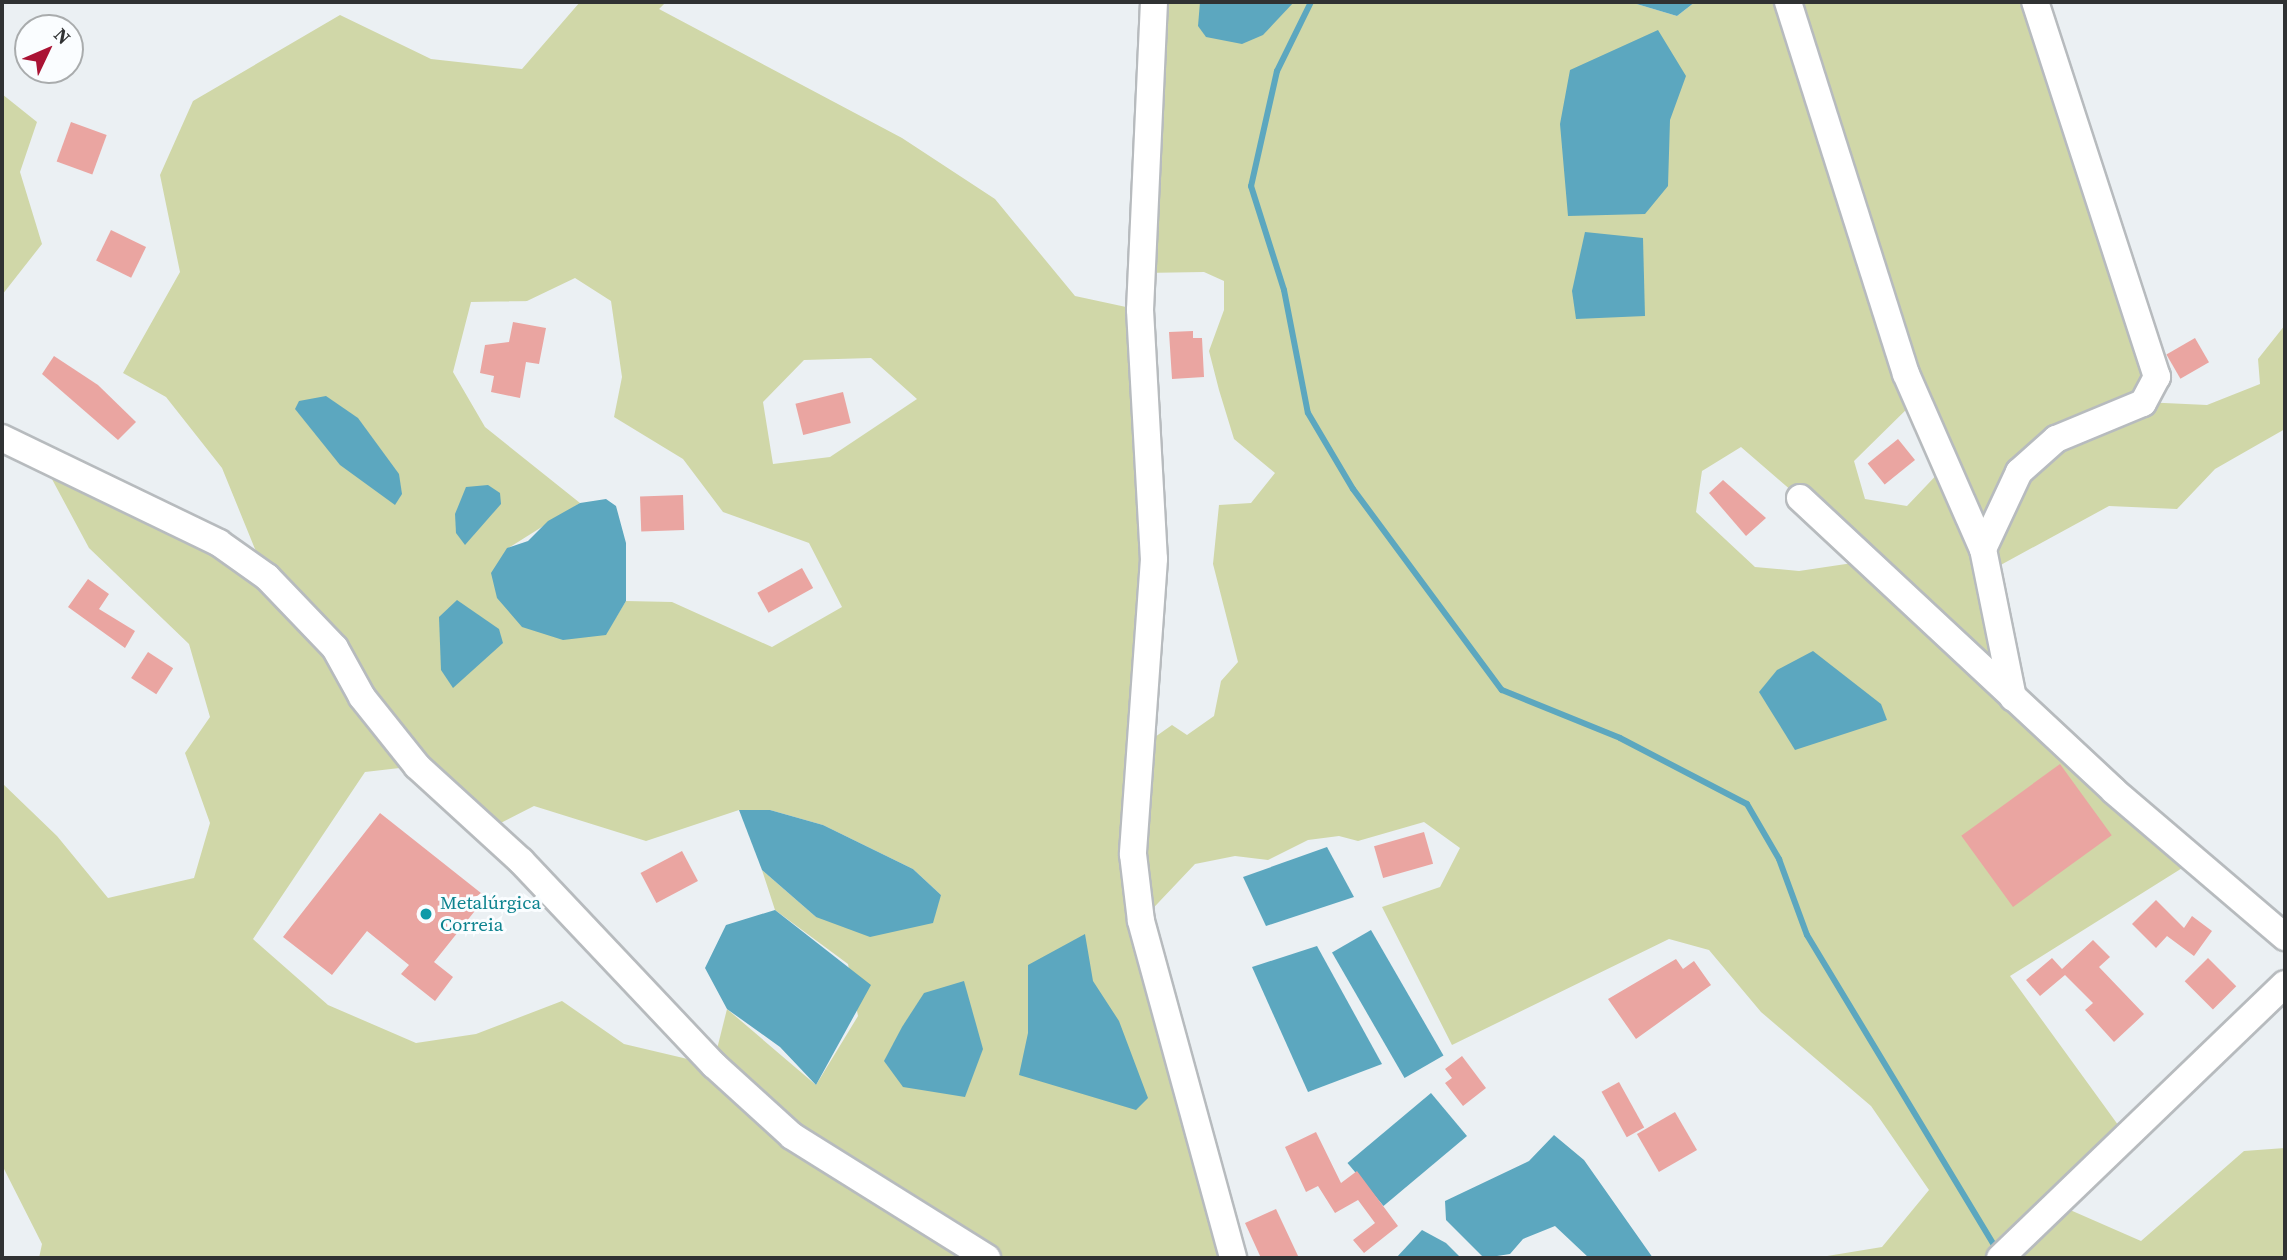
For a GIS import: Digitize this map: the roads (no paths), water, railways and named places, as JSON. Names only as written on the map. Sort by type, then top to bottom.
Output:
[{"type":"street","points":[[1154,2],[1140,310],[1154,559],[1133,854],[1141,921],[1233,1258]]},
{"type":"street","points":[[1788,2],[1906,374],[1983,549],[2013,698]]},
{"type":"street","points":[[1983,549],[2019,472],[2056,439],[2143,403],[2157,377],[2035,2]]},
{"type":"street","points":[[2,438],[219,543],[267,577],[335,648],[362,697],[417,766],[521,861],[714,1065],[792,1136],[986,1258]]},
{"type":"street","points":[[1800,498],[2013,698],[2285,937]]},
{"type":"street","points":[[2000,1258],[2285,984]]},
{"type":"water","points":[[1200,2],[1294,2],[1263,35],[1242,44],[1206,37],[1198,26]]},
{"type":"water","points":[[1630,2],[1695,2],[1677,16]]},
{"type":"water","points":[[1658,30],[1686,76],[1670,120],[1668,186],[1645,214],[1568,216],[1560,124],[1570,70]]},
{"type":"water","points":[[1585,232],[1643,238],[1645,316],[1576,319],[1572,291]]},
{"type":"water","points":[[326,396],[358,418],[399,474],[402,494],[395,505],[340,465],[295,409],[299,401]]},
{"type":"water","points":[[488,485],[500,493],[501,504],[465,545],[456,533],[455,514],[466,487]]},
{"type":"water","points":[[606,499],[616,506],[626,543],[626,601],[606,635],[563,640],[522,627],[497,598],[491,573],[507,548],[528,541],[548,521],[580,503]]},
{"type":"water","points":[[457,600],[499,629],[503,643],[453,688],[441,670],[439,617]]},
{"type":"water","points":[[1813,651],[1881,704],[1887,720],[1795,750],[1759,692],[1777,670]]},
{"type":"water","points":[[739,810],[770,810],[823,825],[913,869],[941,895],[933,923],[870,937],[816,917],[762,870]]},
{"type":"water","points":[[1327,847],[1354,897],[1266,926],[1243,877]]},
{"type":"water","points":[[775,910],[871,985],[816,1085],[780,1047],[727,1009],[705,968],[726,925]]},
{"type":"water","points":[[1371,930],[1444,1056],[1405,1078],[1332,952]]},
{"type":"water","points":[[1085,934],[1093,981],[1119,1021],[1148,1098],[1136,1110],[1019,1075],[1028,1033],[1028,965]]},
{"type":"water","points":[[1317,946],[1382,1064],[1308,1092],[1252,967]]},
{"type":"water","points":[[964,981],[983,1049],[965,1097],[903,1087],[884,1061],[902,1027],[924,993]]},
{"type":"water","points":[[1431,1093],[1467,1136],[1383,1206],[1348,1163]]},
{"type":"water","points":[[1554,1135],[1584,1160],[1653,1258],[1589,1258],[1555,1226],[1523,1239],[1510,1254],[1484,1258],[1446,1220],[1445,1201],[1529,1161]]},
{"type":"water","points":[[1422,1230],[1446,1243],[1461,1258],[1396,1258]]},
{"type":"waterway","points":[[1311,2],[1277,71],[1251,186],[1284,290],[1308,413],[1353,489],[1502,690],[1620,738],[1747,804],[1779,859],[1807,935],[1995,1247]]},
{"type":"place","name":"Metalúrgica Correia","points":[[426,914]]}]
